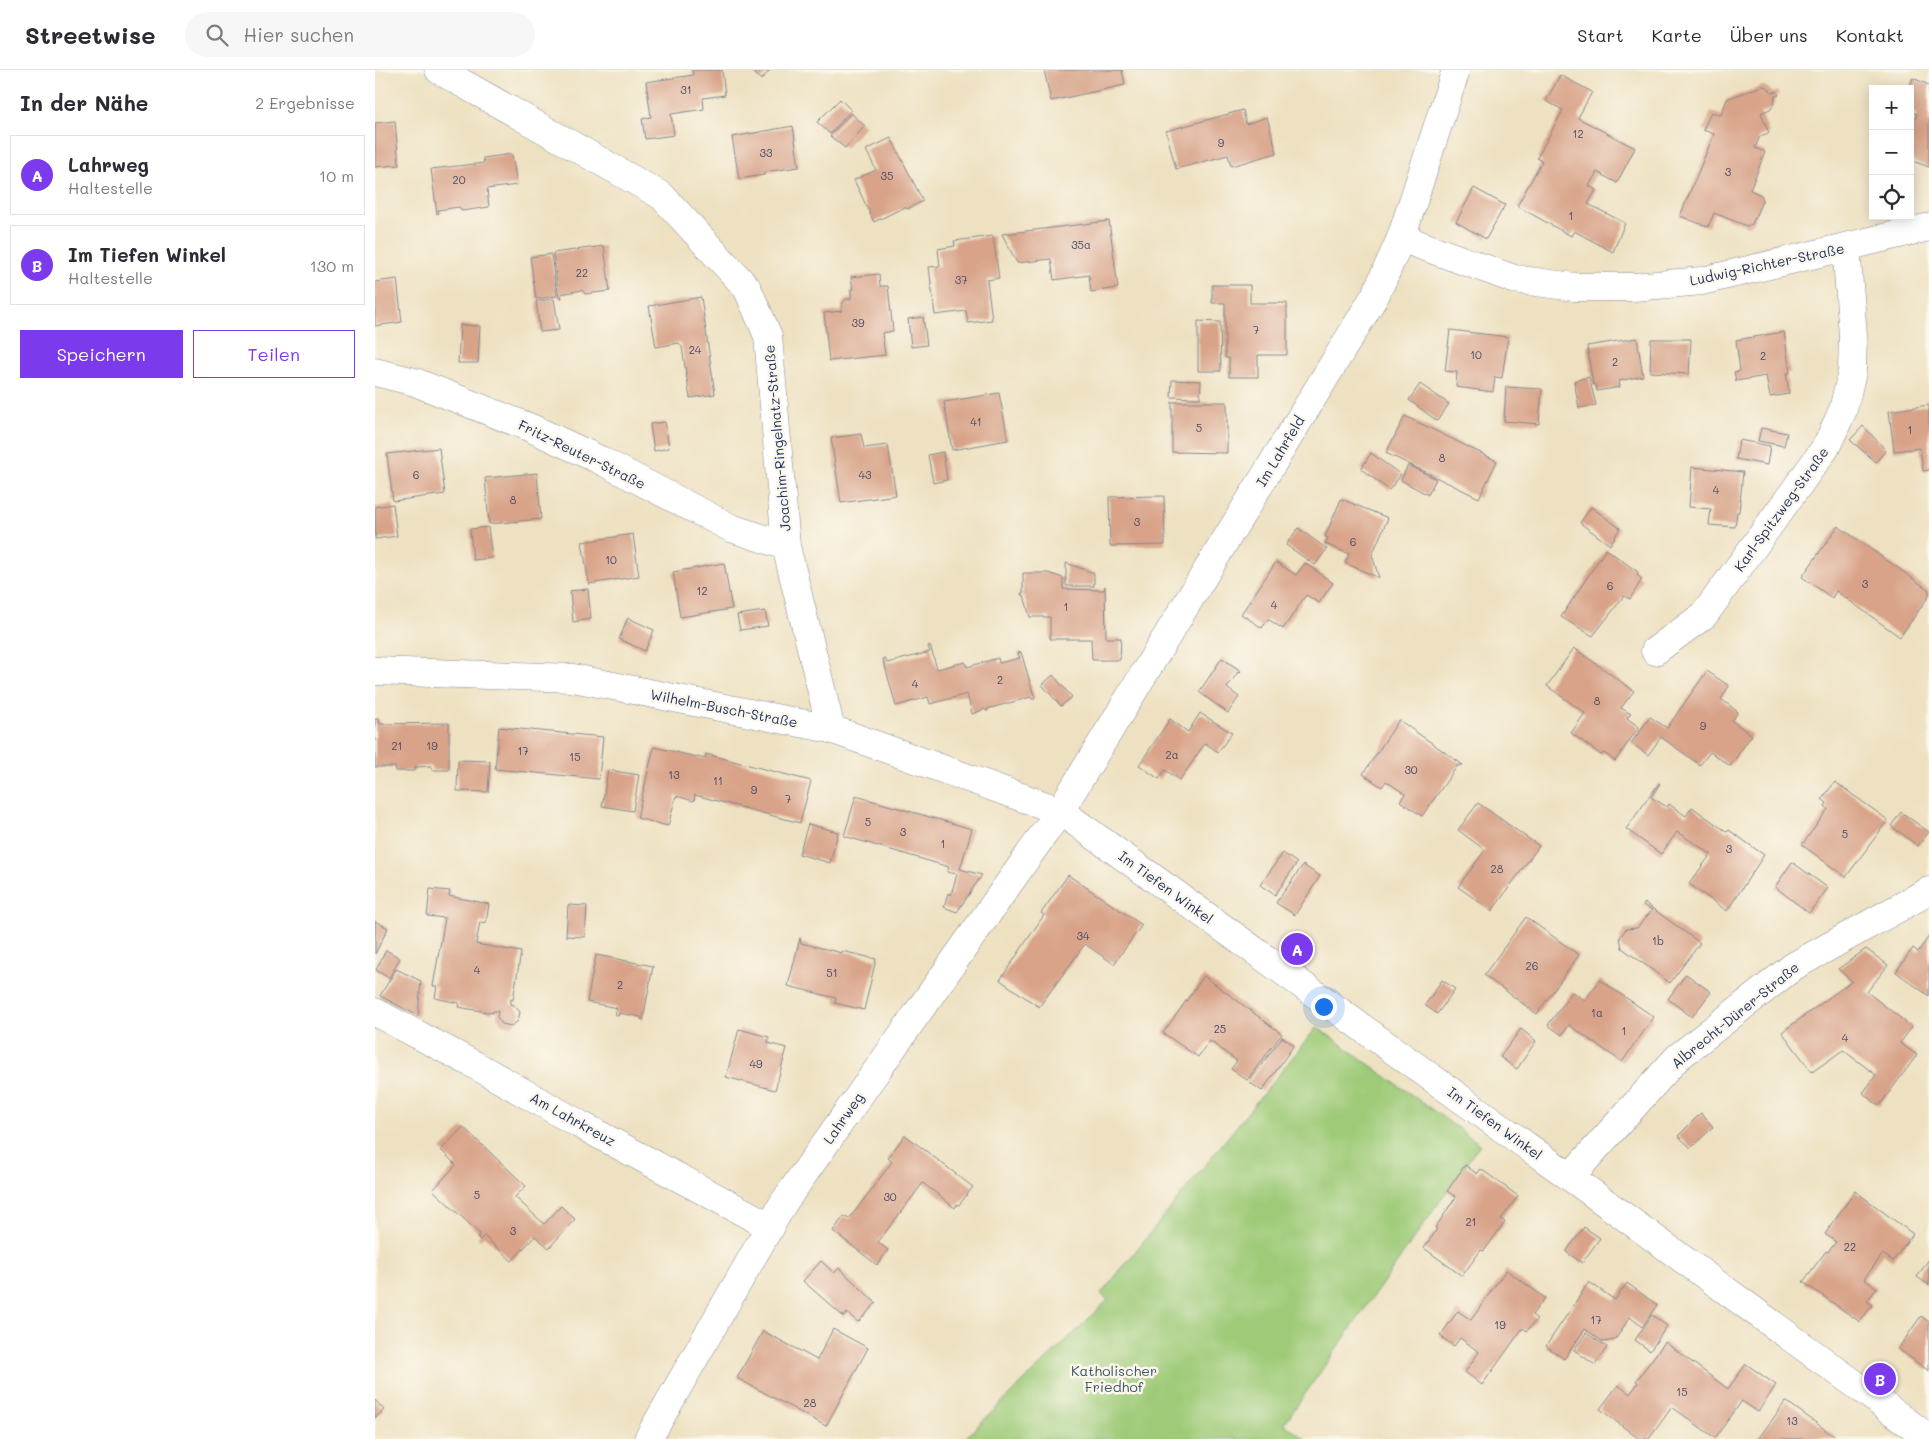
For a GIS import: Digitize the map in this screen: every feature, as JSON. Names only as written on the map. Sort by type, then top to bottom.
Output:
[{"type":"street","name":"Joachim-Ringelnatz-Straße","points":[[439,70],[662,196],[747,288],[768,336],[786,546],[831,729]]},
{"type":"street","name":"Im Lahrfeld","points":[[1060,811],[1376,294],[1401,238],[1456,70]]},
{"type":"street","name":"Ludwig-Richter-Straße","points":[[1401,238],[1513,279],[1574,287],[1634,288],[1702,281],[1929,227]]},
{"type":"street","name":"Karl-Spitzweg-Straße","points":[[1655,651],[1704,615],[1826,447],[1843,410],[1853,372],[1853,335],[1846,248]]},
{"type":"street","name":"Fritz-Reuter-Straße","points":[[375,372],[415,382],[522,424],[600,460],[731,528],[786,546]]},
{"type":"street","name":"Wilhelm-Busch-Straße","points":[[375,671],[573,678],[831,729],[1060,811]]},
{"type":"street","name":"Im Tiefen Winkel","points":[[1060,811],[1570,1177],[1929,1438]]},
{"type":"street","name":"Lahrweg","points":[[648,1439],[784,1202],[1060,811]]},
{"type":"street","name":"Albrecht-Dürer-Straße","points":[[1570,1177],[1677,1058],[1794,966],[1929,891]]},
{"type":"street","name":"Am Lahrkreuz","points":[[375,1012],[771,1227]]},
{"type":"green space","name":"Katholischer Friedhof","points":[[1317,1027],[1480,1144],[1284,1424],[1305,1439],[964,1439],[1108,1300],[1101,1294]]},
{"type":"building","points":[[692,70],[722,70],[725,95],[703,98],[704,109],[671,114],[674,135],[645,139],[642,119],[651,117],[646,82],[693,75]]},
{"type":"building","points":[[751,70],[770,70],[761,80]]},
{"type":"building","points":[[1044,70],[1122,70],[1125,85],[1051,101]]},
{"type":"building","points":[[1560,75],[1592,92],[1578,118],[1635,148],[1617,183],[1597,172],[1589,186],[1596,190],[1588,204],[1625,223],[1613,252],[1574,231],[1571,236],[1517,206],[1542,161],[1537,158],[1563,110],[1546,101]]},
{"type":"building","points":[[1913,78],[1929,85],[1929,167],[1914,161],[1914,121],[1917,114],[1914,113],[1914,85],[1910,85]]},
{"type":"building","points":[[1762,86],[1767,87],[1773,93],[1777,91],[1779,95],[1775,96],[1774,104],[1770,109],[1761,113],[1769,133],[1760,136],[1755,148],[1765,152],[1750,190],[1761,195],[1763,199],[1752,224],[1747,226],[1714,213],[1708,227],[1680,216],[1714,134],[1703,130],[1711,112],[1721,115],[1727,99]]},
{"type":"building","points":[[840,99],[851,110],[830,134],[817,122]]},
{"type":"building","points":[[1243,110],[1246,124],[1267,117],[1277,153],[1231,166],[1228,155],[1176,169],[1166,131]]},
{"type":"building","points":[[851,113],[865,126],[845,148],[830,136]]},
{"type":"building","points":[[395,121],[399,165],[375,167],[375,123]]},
{"type":"building","points":[[793,126],[799,167],[764,172],[764,175],[739,179],[732,137]]},
{"type":"building","points":[[891,138],[923,201],[907,209],[905,207],[874,222],[854,180],[876,170],[866,150]]},
{"type":"building","points":[[512,154],[517,185],[487,189],[489,207],[462,211],[459,207],[438,210],[439,213],[437,214],[431,169],[484,163],[483,158]]},
{"type":"building","points":[[1474,188],[1505,205],[1486,239],[1456,222]]},
{"type":"building","points":[[1109,221],[1118,288],[1091,292],[1089,275],[1054,280],[1051,259],[1017,263],[1002,234]]},
{"type":"building","points":[[993,236],[999,278],[987,280],[992,320],[968,323],[966,311],[935,315],[929,267],[940,266],[938,249],[955,246],[954,241]]},
{"type":"building","points":[[604,246],[610,291],[585,294],[582,290],[561,294],[562,298],[559,298],[553,253]]},
{"type":"building","points":[[551,254],[557,296],[536,299],[530,257]]},
{"type":"building","points":[[879,274],[880,286],[888,286],[893,331],[882,333],[885,355],[829,361],[824,313],[842,311],[842,304],[846,299],[851,299],[851,289],[853,289],[851,277]]},
{"type":"building","points":[[397,279],[402,322],[375,326],[375,282]]},
{"type":"building","points":[[1212,285],[1250,285],[1250,303],[1287,303],[1287,355],[1258,355],[1258,377],[1229,377],[1229,358],[1225,358],[1225,303],[1212,303]]},
{"type":"building","points":[[701,297],[715,394],[690,398],[682,347],[679,343],[656,347],[649,306]]},
{"type":"building","points":[[554,299],[559,330],[540,332],[536,301]]},
{"type":"building","points":[[923,317],[927,345],[911,347],[908,319]]},
{"type":"building","points":[[1198,321],[1220,322],[1221,371],[1198,371]]},
{"type":"building","points":[[460,325],[480,326],[478,363],[458,363]]},
{"type":"building","points":[[1450,330],[1508,337],[1502,378],[1495,377],[1493,392],[1456,387],[1457,372],[1445,371]]},
{"type":"building","points":[[1784,332],[1790,373],[1786,373],[1789,394],[1770,397],[1766,376],[1736,381],[1734,372],[1740,371],[1736,340]]},
{"type":"building","points":[[1637,338],[1643,376],[1619,381],[1620,387],[1597,391],[1596,385],[1593,385],[1587,346]]},
{"type":"building","points":[[1651,339],[1691,339],[1689,374],[1650,372]]},
{"type":"building","points":[[1589,377],[1596,405],[1579,408],[1574,381]]},
{"type":"building","points":[[1172,380],[1201,381],[1200,398],[1171,397]]},
{"type":"building","points":[[1420,384],[1449,404],[1437,421],[1409,400]]},
{"type":"building","points":[[1506,387],[1542,389],[1539,424],[1504,421]]},
{"type":"building","points":[[999,393],[1008,440],[952,450],[944,402]]},
{"type":"building","points":[[1172,402],[1227,402],[1227,453],[1172,452]]},
{"type":"building","points":[[1929,405],[1929,470],[1923,471],[1920,448],[1894,451],[1889,411]]},
{"type":"building","points":[[1405,416],[1497,461],[1479,498],[1386,453]]},
{"type":"building","points":[[665,422],[669,448],[654,451],[650,424]]},
{"type":"building","points":[[1863,426],[1886,450],[1876,462],[1850,440]]},
{"type":"building","points":[[1761,428],[1787,433],[1784,446],[1758,441]]},
{"type":"building","points":[[861,434],[864,448],[888,445],[896,495],[841,503],[831,438]]},
{"type":"building","points":[[1739,440],[1770,446],[1767,465],[1736,459]]},
{"type":"building","points":[[439,448],[445,494],[393,501],[387,454]]},
{"type":"building","points":[[943,452],[947,480],[933,483],[928,455]]},
{"type":"building","points":[[1371,453],[1401,475],[1389,490],[1361,469]]},
{"type":"building","points":[[1408,465],[1436,479],[1428,495],[1401,480]]},
{"type":"building","points":[[1692,467],[1743,472],[1739,512],[1737,512],[1735,527],[1709,525],[1711,509],[1689,507]]},
{"type":"building","points":[[537,473],[541,519],[489,524],[485,478]]},
{"type":"building","points":[[1164,496],[1165,545],[1110,546],[1109,497]]},
{"type":"building","points":[[1341,499],[1388,518],[1372,555],[1379,578],[1345,563],[1349,554],[1325,544],[1328,538],[1325,537]]},
{"type":"building","points":[[393,504],[397,536],[375,539],[375,507]]},
{"type":"building","points":[[1591,507],[1620,528],[1610,545],[1580,523]]},
{"type":"building","points":[[1838,526],[1929,590],[1929,596],[1900,637],[1836,591],[1832,598],[1802,577]]},
{"type":"building","points":[[488,527],[492,558],[473,560],[470,529]]},
{"type":"building","points":[[1298,528],[1327,549],[1315,565],[1286,545]]},
{"type":"building","points":[[633,534],[639,576],[589,584],[582,542]]},
{"type":"building","points":[[1606,549],[1638,572],[1637,575],[1642,579],[1630,599],[1624,596],[1593,636],[1561,617]]},
{"type":"building","points":[[1276,562],[1296,575],[1305,563],[1333,583],[1319,603],[1306,595],[1283,629],[1268,619],[1262,628],[1241,614]]},
{"type":"building","points":[[724,563],[732,609],[680,617],[673,572]]},
{"type":"building","points":[[1066,563],[1094,573],[1094,586],[1066,586]]},
{"type":"building","points":[[1023,573],[1048,573],[1063,578],[1063,589],[1104,590],[1105,586],[1106,638],[1121,638],[1120,660],[1092,660],[1091,639],[1050,639],[1050,617],[1030,617],[1024,595],[1022,596],[1021,593],[1023,593]]},
{"type":"building","points":[[588,589],[591,619],[573,622],[570,591]]},
{"type":"building","points":[[765,611],[768,626],[740,630],[737,615]]},
{"type":"building","points":[[628,618],[654,630],[645,651],[619,639]]},
{"type":"building","points":[[930,645],[937,669],[965,662],[967,667],[998,658],[999,663],[1020,658],[1018,653],[1021,652],[1035,699],[1031,697],[987,709],[988,711],[985,709],[972,714],[967,694],[930,704],[928,697],[896,706],[883,659],[885,658],[887,663],[930,652],[928,646]]},
{"type":"building","points":[[1574,648],[1634,691],[1621,708],[1631,714],[1627,718],[1639,727],[1615,761],[1604,753],[1601,755],[1571,733],[1585,713],[1547,686]]},
{"type":"building","points":[[1222,658],[1241,671],[1238,672],[1227,688],[1239,697],[1228,713],[1199,692]]},
{"type":"building","points":[[1707,671],[1729,686],[1721,699],[1738,712],[1732,721],[1752,735],[1730,766],[1710,752],[1700,765],[1661,737],[1648,755],[1631,743],[1650,717],[1667,728]]},
{"type":"building","points":[[1053,675],[1072,697],[1061,706],[1042,685]]},
{"type":"building","points":[[1200,713],[1232,733],[1218,752],[1205,743],[1180,780],[1165,770],[1159,779],[1139,765],[1170,719],[1188,732]]},
{"type":"building","points":[[375,719],[379,719],[380,724],[449,723],[449,770],[432,770],[431,766],[415,767],[415,771],[396,771],[395,767],[375,767]]},
{"type":"building","points":[[1399,720],[1463,765],[1458,765],[1422,816],[1400,801],[1405,794],[1386,781],[1382,787],[1363,774]]},
{"type":"building","points":[[499,727],[603,737],[599,779],[495,769]]},
{"type":"building","points":[[654,747],[705,759],[706,754],[811,781],[800,823],[695,795],[694,801],[676,796],[668,826],[637,818]]},
{"type":"building","points":[[458,760],[490,761],[488,792],[457,791]]},
{"type":"building","points":[[608,770],[639,775],[633,811],[602,806]]},
{"type":"building","points":[[1835,782],[1888,820],[1846,877],[1802,845],[1828,809],[1825,806],[1827,803],[1822,799]]},
{"type":"building","points":[[1659,783],[1651,797],[1667,807],[1669,804],[1686,816],[1692,807],[1764,855],[1727,911],[1689,884],[1711,854],[1677,832],[1661,854],[1626,829]]},
{"type":"building","points":[[856,796],[972,829],[960,869],[982,875],[957,912],[944,907],[948,893],[951,895],[957,874],[947,872],[949,867],[844,836]]},
{"type":"building","points":[[1478,803],[1539,846],[1492,911],[1458,887],[1485,850],[1458,830]]},
{"type":"building","points":[[1901,812],[1929,832],[1918,846],[1891,826]]},
{"type":"building","points":[[808,824],[838,832],[830,863],[799,854]]},
{"type":"building","points":[[1283,853],[1297,863],[1275,895],[1260,885]]},
{"type":"building","points":[[1792,862],[1828,888],[1809,913],[1775,887]]},
{"type":"building","points":[[1303,865],[1320,876],[1295,915],[1276,903]]},
{"type":"building","points":[[1068,875],[1142,925],[1114,964],[1085,944],[1039,1007],[1000,980],[1044,915],[1041,913]]},
{"type":"building","points":[[430,889],[450,891],[449,896],[489,904],[486,923],[480,922],[476,944],[521,952],[513,1000],[511,999],[510,1004],[514,1005],[520,1012],[518,1021],[511,1026],[502,1024],[497,1017],[498,1011],[493,1011],[493,1013],[458,1007],[459,1003],[435,998],[437,986],[433,986],[445,918],[427,916]]},
{"type":"building","points":[[1645,903],[1700,943],[1670,983],[1622,948],[1620,937],[1626,929],[1637,928],[1652,910],[1643,905]]},
{"type":"building","points":[[568,905],[587,906],[585,937],[566,936]]},
{"type":"building","points":[[1526,917],[1579,955],[1537,1014],[1484,975]]},
{"type":"building","points":[[375,921],[388,928],[375,954]]},
{"type":"building","points":[[1929,936],[1929,996],[1896,972],[1913,948],[1918,952]]},
{"type":"building","points":[[800,938],[801,943],[876,959],[864,1010],[835,1003],[836,998],[788,986]]},
{"type":"building","points":[[1866,949],[1888,965],[1867,992],[1912,1027],[1900,1043],[1917,1055],[1879,1106],[1863,1093],[1876,1075],[1843,1050],[1812,1072],[1782,1032],[1852,981],[1838,969]]},
{"type":"building","points":[[386,950],[400,958],[389,978],[376,970]]},
{"type":"building","points":[[596,955],[653,966],[643,1020],[641,1017],[619,1013],[618,1016],[615,1014],[617,1008],[587,1002]]},
{"type":"building","points":[[396,969],[421,981],[418,1016],[380,996]]},
{"type":"building","points":[[1686,974],[1711,992],[1692,1017],[1668,999]]},
{"type":"building","points":[[1204,976],[1282,1034],[1247,1080],[1231,1069],[1237,1061],[1210,1041],[1198,1057],[1163,1033]]},
{"type":"building","points":[[1442,980],[1455,989],[1437,1014],[1425,1005]]},
{"type":"building","points":[[1600,980],[1654,1017],[1622,1062],[1569,1025],[1562,1035],[1548,1025],[1572,992],[1585,1000]]},
{"type":"building","points":[[739,1029],[769,1037],[768,1043],[787,1048],[775,1090],[726,1077]]},
{"type":"building","points":[[1521,1029],[1536,1041],[1517,1069],[1500,1057]]},
{"type":"building","points":[[1282,1037],[1294,1045],[1262,1091],[1249,1082]]},
{"type":"building","points":[[1701,1113],[1713,1127],[1691,1148],[1678,1136]]},
{"type":"building","points":[[463,1127],[526,1186],[515,1197],[544,1224],[561,1206],[575,1219],[549,1248],[535,1236],[512,1261],[484,1236],[480,1240],[478,1238],[480,1234],[433,1190],[456,1165],[441,1150]]},
{"type":"building","points":[[905,1135],[973,1187],[955,1208],[923,1183],[878,1242],[888,1250],[877,1265],[833,1231],[844,1216],[849,1219],[892,1162],[888,1158]]},
{"type":"building","points":[[1465,1165],[1477,1174],[1481,1169],[1518,1196],[1501,1219],[1505,1222],[1484,1251],[1481,1250],[1462,1276],[1424,1248],[1456,1197],[1447,1191]]},
{"type":"building","points":[[1855,1191],[1913,1234],[1893,1261],[1883,1254],[1864,1279],[1877,1288],[1867,1301],[1872,1305],[1860,1322],[1803,1282],[1826,1251],[1828,1252],[1836,1242],[1825,1234]]},
{"type":"building","points":[[1584,1227],[1600,1238],[1582,1263],[1566,1252]]},
{"type":"building","points":[[1929,1259],[1929,1285],[1917,1277]]},
{"type":"building","points":[[821,1261],[834,1273],[839,1268],[876,1303],[858,1322],[847,1313],[844,1317],[803,1281]]},
{"type":"building","points":[[1506,1270],[1545,1298],[1532,1315],[1537,1319],[1527,1331],[1523,1328],[1482,1385],[1465,1372],[1479,1352],[1460,1338],[1454,1346],[1440,1336],[1458,1311],[1471,1320]]},
{"type":"building","points":[[1589,1282],[1615,1300],[1627,1283],[1657,1305],[1642,1327],[1630,1317],[1615,1340],[1603,1342],[1585,1329],[1564,1359],[1546,1346]]},
{"type":"building","points":[[1652,1315],[1667,1326],[1650,1351],[1635,1340]]},
{"type":"building","points":[[1921,1316],[1929,1322],[1929,1371],[1898,1349]]},
{"type":"building","points":[[833,1329],[868,1348],[826,1426],[737,1378],[763,1331],[817,1360]]},
{"type":"building","points":[[1586,1333],[1607,1347],[1595,1365],[1574,1350]]},
{"type":"building","points":[[1665,1342],[1728,1389],[1746,1364],[1776,1385],[1758,1412],[1742,1401],[1715,1438],[1672,1407],[1649,1439],[1639,1439],[1600,1409],[1618,1385],[1630,1394],[1638,1383],[1636,1381]]},
{"type":"building","points":[[375,1400],[384,1410],[375,1418]]},
{"type":"building","points":[[1786,1401],[1838,1439],[1758,1439]]},
{"type":"place","name":"Lahrweg","points":[[1297,949]]},
{"type":"place","name":"Im Tiefen Winkel","points":[[1880,1379]]}]
